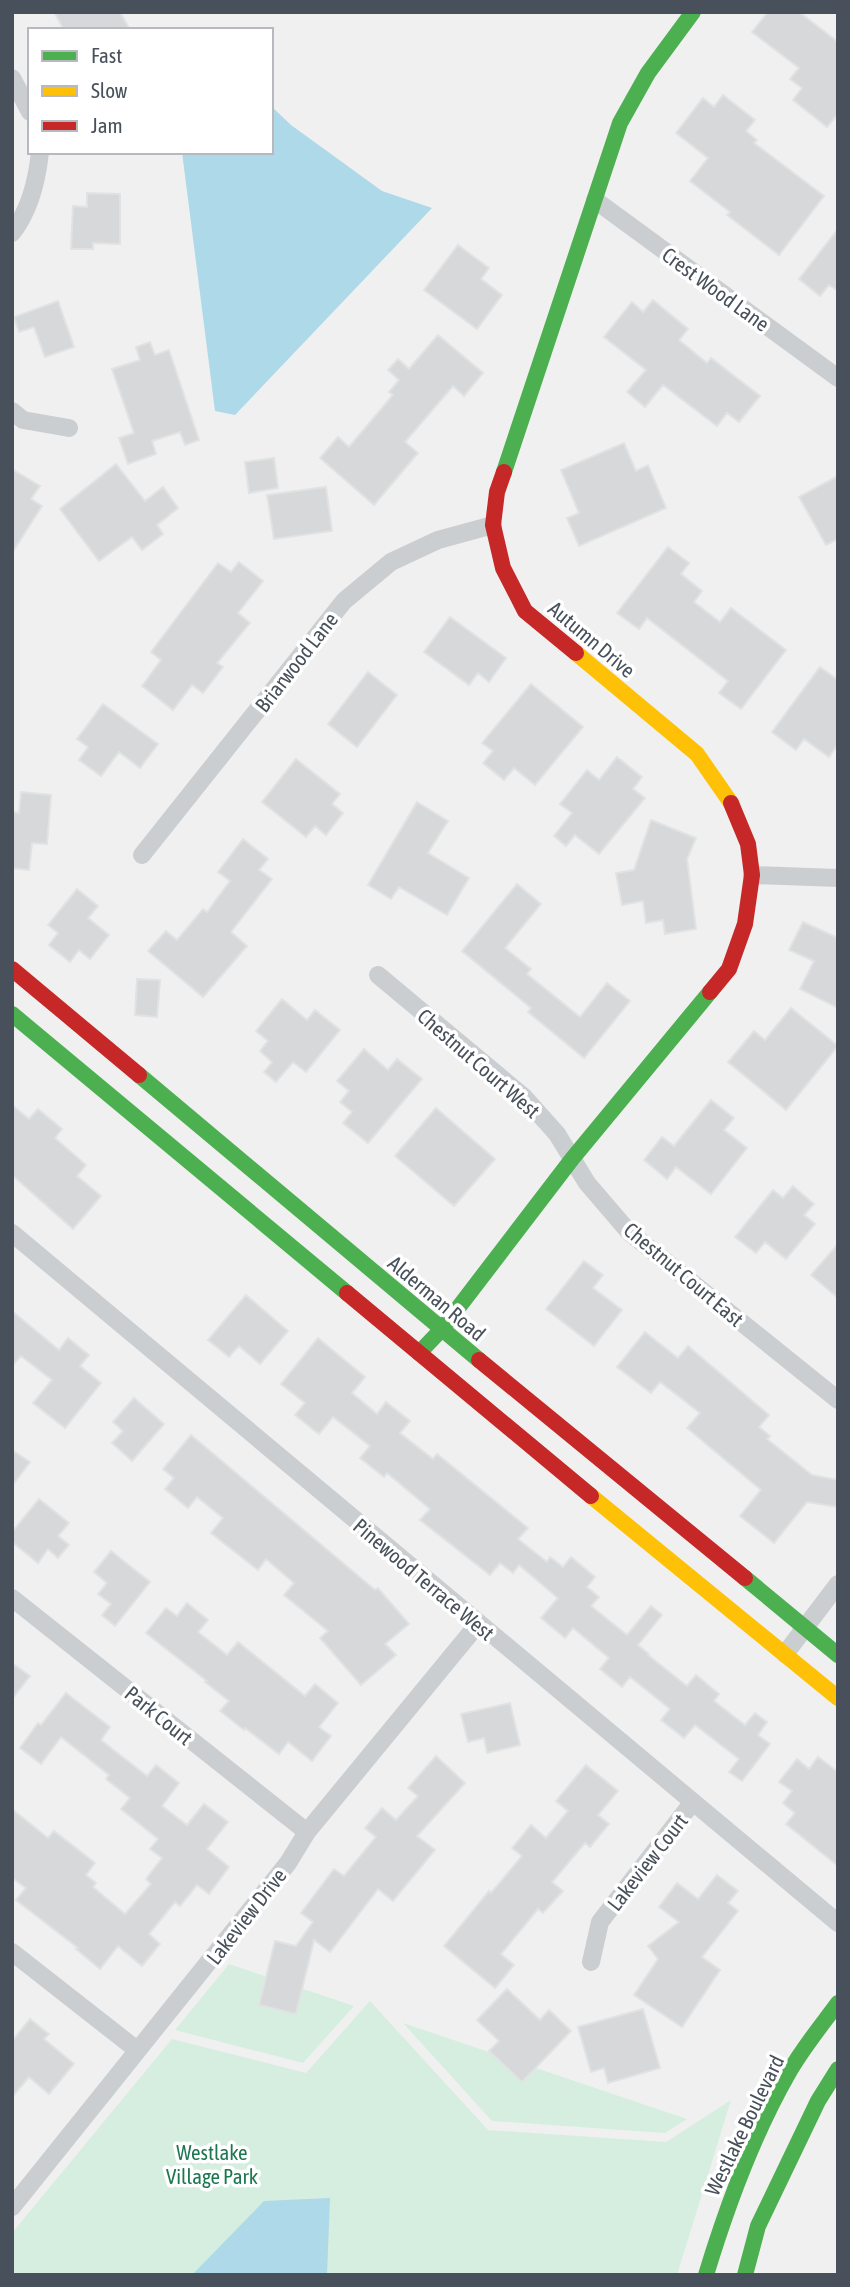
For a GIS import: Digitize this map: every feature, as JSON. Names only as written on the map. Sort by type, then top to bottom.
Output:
[{"type":"main road","name":"Autumn Drive","points":[[572,1159],[729,969],[745,924],[752,876],[748,844],[733,806],[697,754],[525,611],[503,568],[493,525],[497,492],[595,200],[606,158],[626,112],[651,68],[693,12]]},
{"type":"main road","name":"Alderman Road","points":[[12,969],[442,1329],[838,1655]]},
{"type":"main road","points":[[12,1014],[838,1698]]},
{"type":"main road","points":[[419,1353],[442,1329],[572,1159]]},
{"type":"main road","name":"Westlake Boulevard","points":[[706,2275],[722,2217],[788,2074],[838,2003]]},
{"type":"main road","points":[[745,2275],[764,2214],[812,2112],[838,2069]]},
{"type":"street","points":[[12,78],[28,108]]},
{"type":"street","points":[[12,233],[19,225],[33,193],[40,154]]},
{"type":"street","name":"Crest Wood Lane","points":[[595,200],[838,378]]},
{"type":"street","points":[[12,411],[23,420],[69,428]]},
{"type":"street","name":"Briarwood Lane","points":[[142,855],[344,601],[391,562],[438,540],[493,525]]},
{"type":"street","points":[[752,876],[838,878]]},
{"type":"street","name":"Chestnut Court West","points":[[378,975],[524,1097],[557,1134],[572,1159]]},
{"type":"street","name":"Chestnut Court East","points":[[572,1159],[587,1183],[629,1232],[838,1400]]},
{"type":"street","name":"Pinewood Terrace West","points":[[12,1233],[838,1923]]},
{"type":"street","points":[[785,1654],[838,1584]]},
{"type":"street","name":"Park Court","points":[[12,1598],[307,1832]]},
{"type":"street","name":"Lakeview Drive","points":[[12,2207],[288,1863],[307,1832],[478,1624]]},
{"type":"street","name":"Lakeview Court","points":[[591,1962],[600,1923],[692,1803]]},
{"type":"street","points":[[12,1952],[137,2050]]},
{"type":"green space","points":[[229,1964],[354,2006],[303,2063],[175,2030]]},
{"type":"green space","name":"Westlake Village Park","points":[[370,2001],[488,2130],[666,2142],[731,2100],[677,2275],[12,2275],[12,2233],[172,2039],[306,2073]]},
{"type":"green space","points":[[403,2023],[687,2119],[665,2133],[492,2121]]},
{"type":"water","points":[[273,108],[291,125],[382,191],[432,208],[235,415],[215,411],[182,154],[273,154]]},
{"type":"water","points":[[330,2198],[327,2275],[192,2275],[264,2201]]},
{"type":"building","points":[[54,12],[120,12],[129,28],[63,28]]},
{"type":"building","points":[[768,12],[799,12],[838,42],[838,114],[827,127],[793,100],[802,88],[790,79],[799,68],[752,32]]},
{"type":"building","points":[[723,95],[755,120],[746,131],[757,140],[754,143],[824,196],[779,255],[727,215],[730,212],[690,181],[708,158],[676,133],[703,98],[714,107]]},
{"type":"building","points":[[87,193],[120,194],[120,244],[93,243],[93,249],[71,249],[73,206],[87,207]]},
{"type":"building","points":[[838,229],[838,291],[829,285],[820,296],[799,279]]},
{"type":"building","points":[[458,245],[489,268],[481,279],[502,295],[477,329],[424,290]]},
{"type":"building","points":[[653,300],[688,329],[679,340],[707,363],[711,358],[760,396],[739,422],[727,413],[717,426],[663,385],[645,407],[627,392],[646,370],[604,337],[632,302],[643,312]]},
{"type":"building","points":[[58,301],[74,347],[45,357],[34,327],[19,332],[14,317]]},
{"type":"building","points":[[438,335],[483,373],[464,396],[453,386],[405,442],[418,453],[374,505],[320,458],[338,437],[349,447],[393,395],[389,392],[399,380],[388,370],[398,359],[409,369]]},
{"type":"building","points":[[150,342],[155,355],[169,350],[199,440],[185,445],[180,432],[152,441],[156,454],[128,464],[119,438],[134,433],[112,369],[140,360],[136,347]]},
{"type":"building","points":[[624,443],[636,471],[648,465],[666,508],[579,546],[567,518],[579,513],[561,470]]},
{"type":"building","points":[[274,458],[278,488],[249,493],[245,462]]},
{"type":"building","points":[[116,464],[145,501],[163,487],[178,508],[157,525],[163,534],[142,550],[132,537],[99,561],[60,509]]},
{"type":"building","points":[[12,469],[40,486],[31,499],[42,506],[12,553]]},
{"type":"building","points":[[838,476],[838,539],[826,545],[799,497]]},
{"type":"building","points":[[326,487],[332,531],[274,539],[267,495]]},
{"type":"building","points":[[668,547],[689,563],[681,574],[702,591],[694,602],[720,622],[731,608],[786,650],[741,709],[719,693],[728,681],[647,618],[639,629],[617,613]]},
{"type":"building","points":[[239,562],[263,581],[238,613],[250,623],[217,663],[223,667],[203,693],[192,685],[173,710],[142,686],[161,660],[151,652],[218,563],[231,572]]},
{"type":"building","points":[[450,617],[506,658],[489,682],[478,673],[469,685],[424,652]]},
{"type":"building","points":[[820,667],[838,680],[838,744],[829,757],[804,739],[796,750],[772,732]]},
{"type":"building","points":[[368,672],[397,695],[357,747],[328,724]]},
{"type":"building","points":[[531,684],[583,727],[535,785],[514,768],[504,780],[483,763],[493,751],[482,743]]},
{"type":"building","points":[[103,704],[158,744],[140,768],[119,752],[101,776],[79,760],[88,747],[77,739]]},
{"type":"building","points":[[617,757],[642,777],[633,789],[645,798],[599,854],[575,835],[566,846],[554,836],[572,813],[560,804],[587,770],[599,780]]},
{"type":"building","points":[[296,759],[340,794],[332,804],[343,813],[326,835],[315,826],[306,837],[262,802]]},
{"type":"building","points":[[21,792],[51,795],[47,844],[32,843],[29,870],[12,868],[12,812],[19,813]]},
{"type":"building","points":[[417,802],[448,821],[428,853],[469,878],[447,915],[399,887],[391,899],[368,885]]},
{"type":"building","points":[[651,820],[696,838],[687,859],[696,929],[665,934],[663,920],[646,923],[643,901],[622,905],[616,873],[634,870]]},
{"type":"building","points":[[243,839],[268,859],[259,870],[272,879],[231,932],[247,946],[203,997],[148,951],[166,931],[177,940],[203,909],[207,912],[230,881],[218,872]]},
{"type":"building","points":[[517,884],[541,904],[505,948],[531,969],[527,974],[580,1017],[607,983],[630,1001],[584,1058],[528,1012],[531,1008],[462,951]]},
{"type":"building","points":[[77,889],[98,906],[88,918],[109,935],[90,959],[79,950],[70,962],[49,945],[58,933],[48,925]]},
{"type":"building","points":[[803,922],[838,938],[838,1008],[800,989],[814,961],[789,950]]},
{"type":"building","points":[[137,979],[160,980],[157,1017],[135,1015]]},
{"type":"building","points":[[282,999],[307,1020],[315,1010],[340,1030],[306,1072],[293,1062],[276,1082],[264,1072],[272,1062],[260,1051],[268,1041],[256,1031]]},
{"type":"building","points":[[791,1008],[838,1046],[786,1110],[728,1062],[754,1031],[765,1040]]},
{"type":"building","points":[[364,1049],[388,1070],[397,1059],[422,1079],[368,1143],[343,1123],[352,1112],[340,1102],[349,1091],[337,1081]]},
{"type":"building","points":[[711,1100],[734,1118],[724,1130],[747,1148],[711,1194],[676,1167],[667,1179],[644,1160],[662,1137],[674,1146]]},
{"type":"building","points":[[12,1105],[29,1119],[38,1109],[62,1129],[55,1138],[86,1165],[77,1176],[101,1196],[73,1229],[12,1175]]},
{"type":"building","points":[[436,1108],[495,1159],[454,1206],[395,1156]]},
{"type":"building","points":[[793,1186],[814,1204],[804,1215],[815,1224],[786,1259],[765,1242],[756,1253],[735,1237],[773,1190],[783,1198]]},
{"type":"building","points":[[838,1244],[838,1298],[811,1275]]},
{"type":"building","points":[[584,1261],[603,1275],[593,1288],[622,1310],[594,1346],[546,1309]]},
{"type":"building","points":[[246,1295],[288,1331],[260,1364],[239,1346],[229,1357],[208,1340]]},
{"type":"building","points":[[12,1311],[59,1350],[68,1338],[89,1355],[80,1366],[101,1383],[65,1428],[33,1403],[52,1380],[21,1356],[12,1366]]},
{"type":"building","points":[[645,1332],[678,1358],[688,1346],[769,1415],[759,1427],[770,1436],[767,1439],[812,1475],[838,1480],[838,1507],[807,1502],[774,1543],[740,1516],[761,1490],[687,1428],[700,1413],[660,1382],[651,1393],[617,1367]]},
{"type":"building","points":[[318,1338],[365,1377],[352,1393],[377,1414],[386,1402],[410,1421],[400,1433],[433,1459],[437,1454],[528,1528],[518,1539],[547,1562],[550,1557],[563,1567],[571,1557],[595,1577],[587,1587],[599,1597],[591,1606],[627,1635],[651,1606],[662,1615],[638,1645],[648,1655],[687,1686],[696,1675],[719,1694],[714,1701],[745,1725],[755,1713],[767,1722],[758,1735],[770,1744],[742,1781],[729,1772],[739,1759],[695,1725],[684,1738],[661,1720],[670,1709],[630,1677],[622,1687],[600,1669],[609,1658],[573,1628],[565,1638],[541,1618],[558,1598],[519,1565],[513,1573],[500,1563],[490,1575],[420,1520],[430,1509],[387,1473],[384,1477],[360,1458],[370,1446],[333,1417],[319,1434],[295,1415],[305,1403],[281,1384]]},
{"type":"building","points":[[134,1398],[164,1424],[132,1461],[112,1443],[123,1431],[113,1422]]},
{"type":"building","points":[[191,1435],[375,1590],[378,1588],[409,1624],[385,1644],[396,1655],[361,1685],[320,1638],[328,1631],[284,1595],[294,1583],[266,1559],[258,1570],[211,1533],[223,1518],[197,1497],[188,1508],[165,1489],[174,1478],[163,1469]]},
{"type":"building","points":[[12,1450],[30,1462],[12,1486]]},
{"type":"building","points":[[39,1499],[69,1523],[58,1536],[69,1545],[58,1558],[48,1549],[38,1563],[12,1542],[12,1532]]},
{"type":"building","points":[[111,1551],[150,1582],[115,1626],[102,1615],[111,1604],[98,1594],[107,1583],[94,1572]]},
{"type":"building","points":[[187,1603],[208,1620],[198,1632],[227,1655],[238,1642],[305,1696],[315,1684],[338,1703],[319,1727],[331,1736],[312,1761],[288,1742],[279,1754],[245,1728],[244,1730],[220,1711],[229,1701],[146,1633],[166,1608],[177,1616]]},
{"type":"building","points":[[12,1663],[30,1676],[12,1699]]},
{"type":"building","points":[[66,1693],[110,1727],[101,1740],[147,1776],[156,1765],[179,1783],[162,1806],[187,1825],[204,1804],[228,1822],[207,1849],[229,1867],[209,1894],[197,1885],[180,1906],[175,1902],[149,1934],[160,1944],[142,1966],[118,1946],[100,1969],[76,1949],[78,1948],[16,1900],[26,1888],[12,1878],[12,1809],[48,1838],[54,1831],[95,1863],[86,1875],[96,1883],[93,1887],[125,1914],[151,1884],[146,1879],[162,1858],[150,1849],[158,1839],[121,1809],[130,1798],[106,1779],[109,1775],[61,1737],[41,1764],[20,1748],[38,1723],[41,1725]]},
{"type":"building","points":[[510,1703],[520,1745],[487,1753],[484,1738],[468,1742],[461,1714]]},
{"type":"building","points":[[436,1756],[465,1783],[417,1836],[435,1850],[393,1901],[378,1889],[330,1952],[314,1940],[296,2014],[259,2005],[275,1941],[296,1946],[313,1922],[301,1913],[334,1869],[344,1876],[376,1837],[365,1828],[382,1808],[396,1820],[418,1796],[408,1788]]},
{"type":"building","points":[[818,1757],[838,1772],[838,1866],[786,1824],[795,1813],[783,1803],[792,1791],[779,1782],[797,1759],[809,1769]]},
{"type":"building","points":[[586,1765],[618,1791],[598,1815],[609,1824],[590,1847],[585,1843],[552,1882],[563,1891],[543,1913],[538,1909],[501,1954],[514,1965],[495,1988],[444,1946],[522,1856],[512,1848],[531,1825],[546,1838],[568,1811],[556,1801]]},
{"type":"building","points":[[717,1875],[738,1891],[728,1903],[738,1911],[702,1957],[720,1970],[682,2027],[634,1995],[658,1959],[648,1946],[679,1922],[659,1907],[677,1883],[698,1899]]},
{"type":"building","points":[[507,1989],[540,2020],[549,2010],[571,2031],[522,2082],[489,2051],[499,2041],[477,2020]]},
{"type":"building","points":[[643,2009],[660,2068],[608,2083],[604,2068],[591,2072],[578,2027]]},
{"type":"building","points":[[30,2019],[49,2034],[44,2039],[74,2064],[49,2094],[29,2077],[12,2097],[12,2041]]},
{"type":"traffic: fast","points":[[504,472],[620,123],[648,73],[693,12]]},
{"type":"traffic: fast","points":[[419,1353],[442,1329],[572,1159],[710,992]]},
{"type":"traffic: fast","points":[[12,1014],[347,1293]]},
{"type":"traffic: fast","points":[[139,1075],[479,1360]]},
{"type":"traffic: fast","points":[[745,1578],[838,1655]]},
{"type":"traffic: fast","points":[[706,2275],[732,2198],[763,2122],[793,2065],[838,2003]]},
{"type":"traffic: fast","points":[[745,2275],[758,2226],[818,2101],[838,2069]]},
{"type":"traffic: slow","points":[[576,653],[697,754],[731,803]]},
{"type":"traffic: slow","points":[[591,1496],[838,1698]]},
{"type":"traffic: jam","points":[[504,472],[497,492],[493,525],[503,568],[525,611],[576,653]]},
{"type":"traffic: jam","points":[[710,992],[729,969],[745,924],[752,875],[748,844],[731,803]]},
{"type":"traffic: jam","points":[[12,969],[139,1075]]},
{"type":"traffic: jam","points":[[347,1293],[591,1496]]},
{"type":"traffic: jam","points":[[479,1360],[745,1578]]}]
